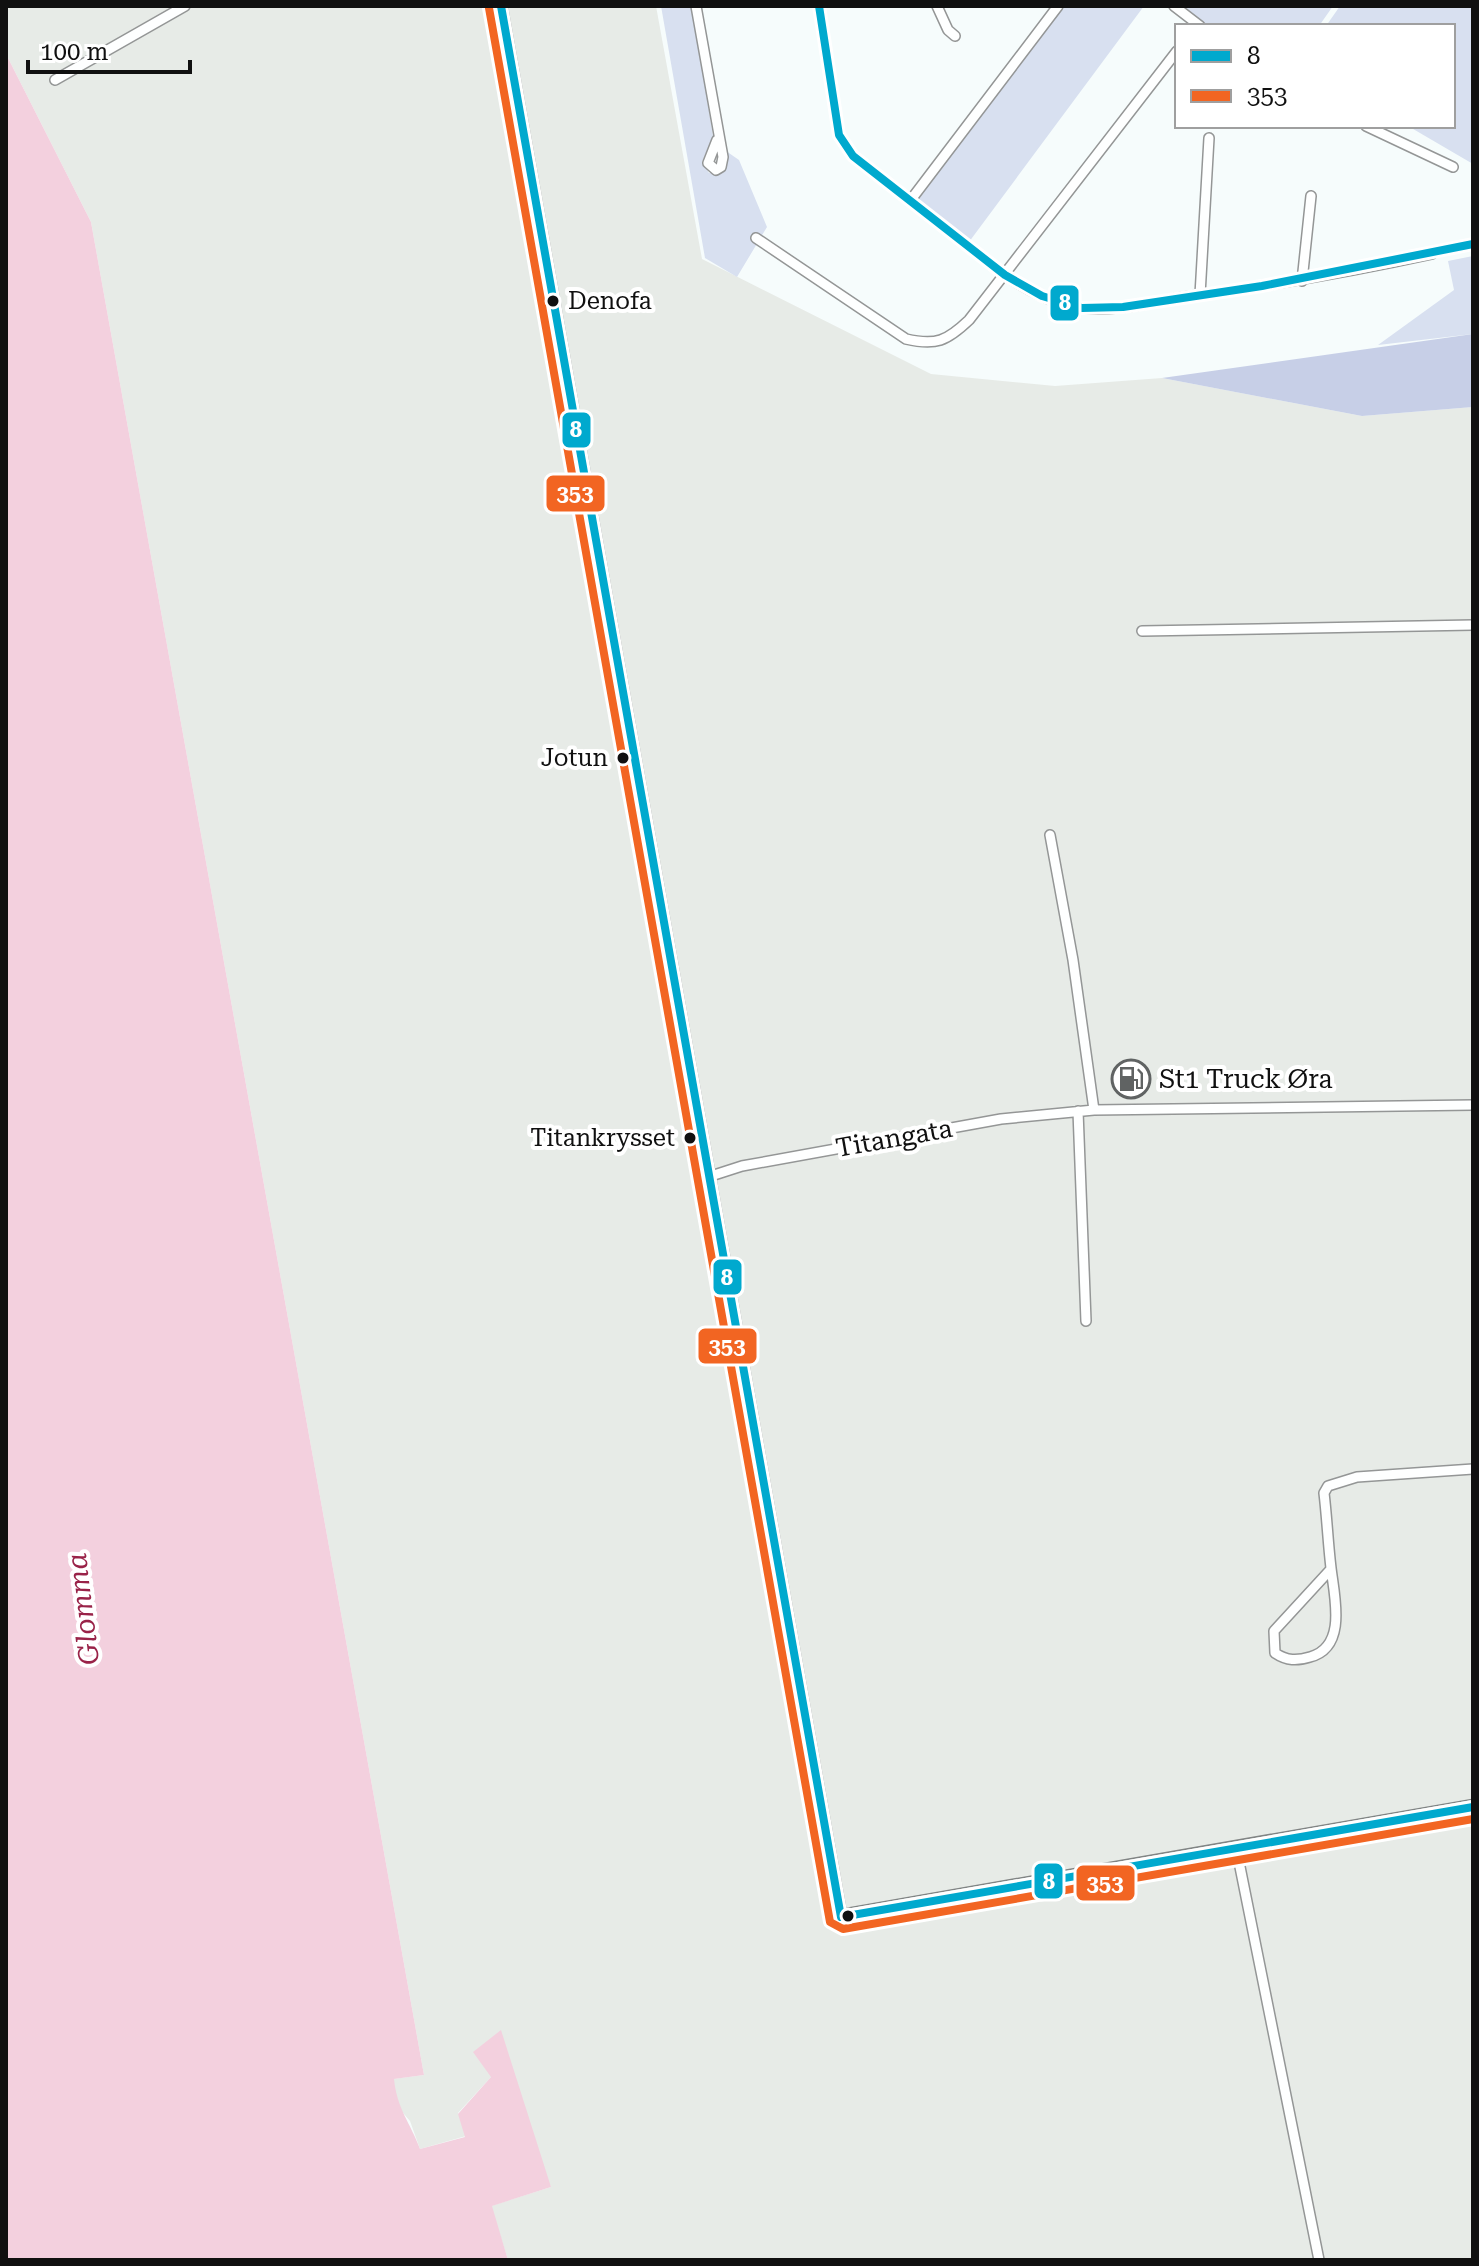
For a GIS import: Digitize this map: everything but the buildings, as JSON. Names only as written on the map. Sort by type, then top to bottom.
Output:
[{"type":"highway","points":[[841,1917],[1473,1807]]},
{"type":"street","points":[[55,80],[185,6]]},
{"type":"street","points":[[501,6],[841,1917]]},
{"type":"street","points":[[696,6],[717,140]]},
{"type":"street","points":[[819,6],[839,135],[853,156],[1005,275],[1026,289],[1058,303],[1085,308],[1200,295],[1302,281],[1432,254]]},
{"type":"street","points":[[937,6],[948,30],[955,36]]},
{"type":"street","points":[[910,201],[1058,6]]},
{"type":"street","points":[[1174,6],[1197,24]]},
{"type":"street","points":[[756,238],[906,339],[930,344],[947,341],[1005,275],[1175,54]]},
{"type":"street","points":[[1370,128],[1453,167]]},
{"type":"street","points":[[1200,295],[1209,138]]},
{"type":"street","points":[[1302,281],[1311,196]]},
{"type":"street","points":[[1142,631],[1473,625]]},
{"type":"street","points":[[1050,835],[1073,960],[1094,1110]]},
{"type":"street","name":"Titangata","points":[[711,1176],[742,1166],[941,1129],[1078,1111],[1473,1105]]},
{"type":"street","points":[[1078,1111],[1086,1321]]},
{"type":"street","points":[[1331,1569],[1274,1631],[1275,1653],[1281,1657],[1303,1659],[1325,1650],[1336,1616],[1324,1493],[1328,1486],[1357,1477],[1473,1469]]},
{"type":"street","points":[[1236,1847],[1319,2260]]},
{"type":"shaded area","points":[[6,6],[656,6],[702,259],[931,374],[1055,386],[1162,378],[1362,416],[1473,407],[1473,2260],[508,2260],[491,2206],[551,2187],[491,2077],[458,2113],[466,2136],[420,2149],[410,2121],[397,2106],[393,2079],[424,2075],[91,222],[6,54]]},
{"type":"shaded area","points":[[661,6],[692,6],[713,136],[702,162],[709,173],[722,173],[727,167],[726,151],[739,160],[767,227],[737,277],[705,258]]},
{"type":"shaded area","points":[[1061,6],[1144,6],[969,242],[914,200]]},
{"type":"shaded area","points":[[1182,6],[1333,6],[1320,24],[1205,24]]},
{"type":"shaded area","points":[[1340,6],[1473,6],[1473,164],[1411,128],[1455,128],[1455,24],[1327,24]]},
{"type":"shaded area","points":[[1473,256],[1473,334],[1378,345],[1454,290],[1448,261]]},
{"type":"shaded area","points":[[1473,334],[1473,407],[1362,416],[1162,378]]},
{"type":"water","name":"Glomma","points":[[6,54],[91,222],[424,2075],[394,2079],[396,2090],[420,2149],[465,2137],[458,2114],[491,2077],[473,2052],[501,2030],[551,2187],[492,2206],[508,2260],[6,2260]]},
{"type":"transit line","name":"8","points":[[501,6],[841,1917],[1473,1807]]},
{"type":"transit line","name":"8","points":[[819,6],[839,135],[853,156],[1005,275],[1042,296],[1082,308],[1123,307],[1262,286],[1473,244]]},
{"type":"transit line","name":"353","points":[[489,8],[830,1922],[843,1929],[1473,1819]]},
{"type":"place","name":"Denofa","points":[[553,301]]},
{"type":"place","name":"Jotun","points":[[623,758]]},
{"type":"place","name":"St1 Truck Øra","points":[[1131,1079]]},
{"type":"place","name":"Titankrysset","points":[[690,1138]]}]
